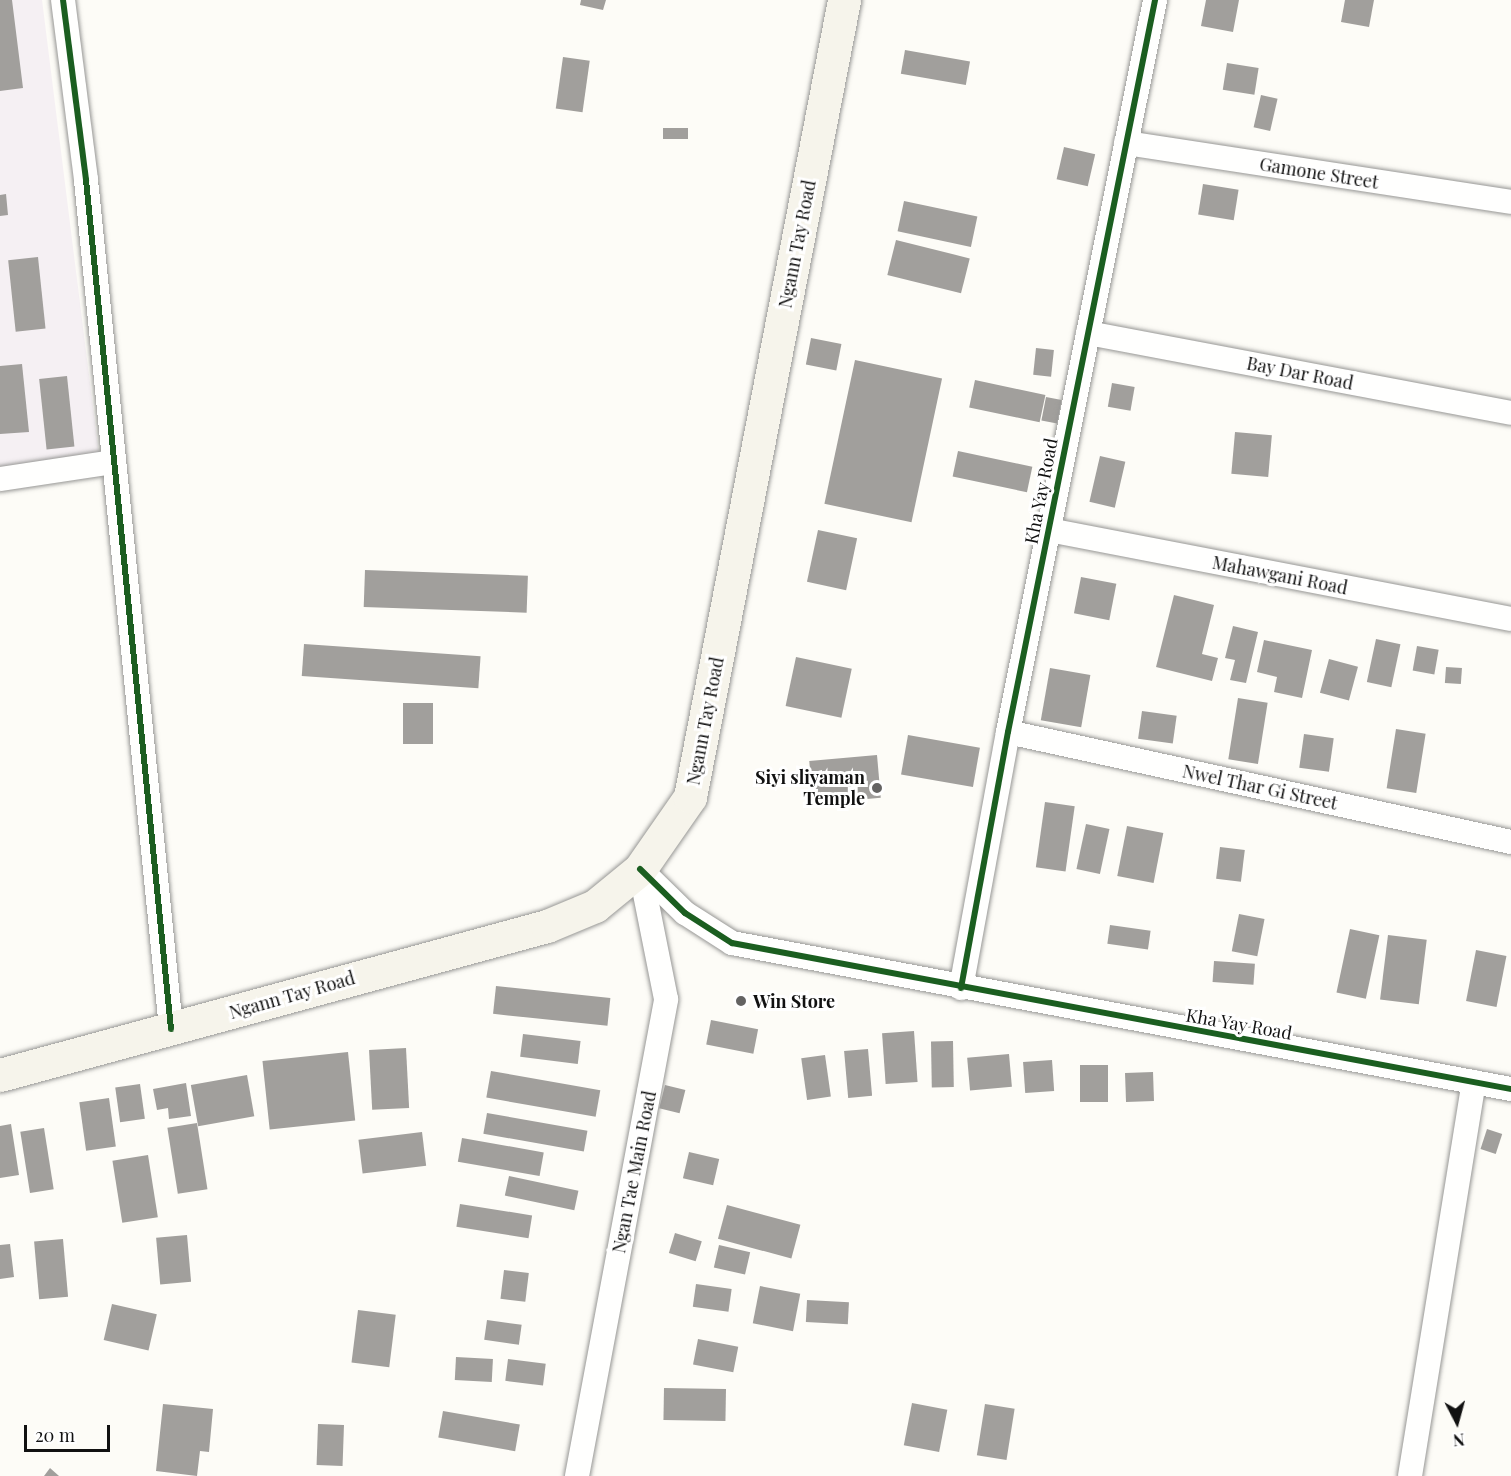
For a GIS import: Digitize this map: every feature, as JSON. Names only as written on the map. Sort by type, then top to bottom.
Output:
[{"type":"main road","name":"Ngann Tay Road","points":[[0,1075],[546,926],[595,906],[640,869],[690,797],[844,0]]},
{"type":"street","points":[[63,0],[114,462],[171,1029]]},
{"type":"street","name":"Kha Yay Road","points":[[961,988],[1008,732],[1155,0]]},
{"type":"street","name":"Gamone Street","points":[[1126,143],[1511,202]]},
{"type":"street","name":"Bay Dar Road","points":[[1088,333],[1511,413]]},
{"type":"street","points":[[0,479],[114,462]]},
{"type":"street","name":"Mahawgani Road","points":[[1049,530],[1511,619]]},
{"type":"street","name":"Nwel Thar Gi Street","points":[[1008,732],[1511,842]]},
{"type":"street","name":"Kha Yay Road","points":[[640,869],[686,914],[732,943],[961,988],[1511,1089]]},
{"type":"street","name":"Ngan Tae Main Road","points":[[577,1476],[666,999],[640,869]]},
{"type":"street","points":[[1410,1476],[1474,1082]]},
{"type":"shaded area","points":[[0,0],[42,0],[99,455],[0,469]]},
{"type":"building","points":[[0,0],[12,0],[23,88],[0,91]]},
{"type":"building","points":[[581,0],[606,0],[603,10],[580,5]]},
{"type":"building","points":[[1206,0],[1239,0],[1233,32],[1201,26]]},
{"type":"building","points":[[1345,0],[1374,0],[1369,27],[1341,22]]},
{"type":"building","points":[[905,50],[970,61],[966,85],[901,74]]},
{"type":"building","points":[[563,57],[590,61],[583,112],[556,108]]},
{"type":"building","points":[[1227,63],[1259,68],[1254,95],[1223,90]]},
{"type":"building","points":[[1261,95],[1278,99],[1270,131],[1254,127]]},
{"type":"building","points":[[663,128],[688,128],[688,139],[663,139]]},
{"type":"building","points":[[1064,147],[1095,154],[1088,186],[1057,179]]},
{"type":"building","points":[[1203,184],[1239,190],[1234,220],[1198,215]]},
{"type":"building","points":[[6,194],[8,215],[0,216],[0,195]]},
{"type":"building","points":[[904,201],[977,217],[971,247],[898,231]]},
{"type":"building","points":[[896,240],[970,258],[961,293],[887,275]]},
{"type":"building","points":[[38,257],[46,329],[16,332],[8,260]]},
{"type":"building","points":[[811,338],[841,344],[836,370],[806,365]]},
{"type":"building","points":[[1036,348],[1054,350],[1051,377],[1033,375]]},
{"type":"building","points":[[855,360],[942,379],[911,522],[824,504]]},
{"type":"building","points":[[22,364],[29,432],[0,434],[0,366]]},
{"type":"building","points":[[67,376],[74,447],[47,450],[39,379]]},
{"type":"building","points":[[975,380],[1045,395],[1040,422],[969,407]]},
{"type":"building","points":[[1112,383],[1135,387],[1130,411],[1108,407]]},
{"type":"building","points":[[1046,397],[1062,400],[1057,424],[1041,421]]},
{"type":"building","points":[[1235,432],[1272,435],[1268,477],[1231,474]]},
{"type":"building","points":[[958,451],[1032,467],[1027,492],[953,476]]},
{"type":"building","points":[[1100,456],[1125,462],[1115,508],[1089,502]]},
{"type":"building","points":[[818,530],[857,538],[846,590],[807,582]]},
{"type":"building","points":[[365,570],[528,576],[527,613],[364,607]]},
{"type":"building","points":[[1081,577],[1116,584],[1109,620],[1074,613]]},
{"type":"building","points":[[1174,595],[1214,605],[1202,654],[1218,658],[1212,681],[1156,667]]},
{"type":"building","points":[[1233,626],[1258,632],[1246,683],[1230,680],[1235,660],[1225,658]]},
{"type":"building","points":[[1376,639],[1400,644],[1391,687],[1367,682]]},
{"type":"building","points":[[1264,640],[1312,650],[1302,698],[1274,692],[1277,677],[1257,672]]},
{"type":"building","points":[[304,644],[481,656],[478,688],[302,676]]},
{"type":"building","points":[[1417,646],[1439,650],[1434,674],[1413,671]]},
{"type":"building","points":[[796,657],[852,669],[841,718],[786,706]]},
{"type":"building","points":[[1329,659],[1358,667],[1349,701],[1320,693]]},
{"type":"building","points":[[1446,667],[1462,668],[1461,684],[1445,683]]},
{"type":"building","points":[[1050,668],[1090,675],[1081,727],[1041,720]]},
{"type":"building","points":[[1238,698],[1268,703],[1258,764],[1228,759]]},
{"type":"building","points":[[403,703],[433,703],[433,744],[403,744]]},
{"type":"building","points":[[1142,711],[1177,716],[1173,744],[1138,739]]},
{"type":"building","points":[[1396,729],[1426,734],[1416,793],[1387,788]]},
{"type":"building","points":[[1304,734],[1334,738],[1329,772],[1299,768]]},
{"type":"building","points":[[908,735],[980,748],[973,787],[901,774]]},
{"type":"building","points":[[877,755],[881,798],[813,804],[809,761]]},
{"type":"building","points":[[1045,802],[1075,806],[1066,872],[1036,867]]},
{"type":"building","points":[[1086,824],[1109,829],[1100,874],[1076,869]]},
{"type":"building","points":[[1127,826],[1163,833],[1154,883],[1117,876]]},
{"type":"building","points":[[1220,847],[1245,850],[1241,882],[1216,879]]},
{"type":"building","points":[[1239,914],[1265,919],[1257,956],[1232,951]]},
{"type":"building","points":[[1110,925],[1151,931],[1148,950],[1107,944]]},
{"type":"building","points":[[1350,929],[1379,935],[1366,999],[1336,993]]},
{"type":"building","points":[[1388,935],[1427,940],[1419,1004],[1380,1000]]},
{"type":"building","points":[[1476,950],[1506,956],[1497,1007],[1466,1001]]},
{"type":"building","points":[[1214,961],[1255,964],[1253,985],[1213,982]]},
{"type":"building","points":[[496,986],[610,998],[607,1026],[493,1014]]},
{"type":"building","points":[[711,1020],[758,1029],[753,1054],[706,1045]]},
{"type":"building","points":[[914,1031],[918,1082],[886,1084],[882,1033]]},
{"type":"building","points":[[523,1034],[581,1041],[578,1064],[520,1057]]},
{"type":"building","points":[[931,1041],[953,1041],[954,1087],[932,1087]]},
{"type":"building","points":[[406,1048],[409,1108],[372,1110],[369,1050]]},
{"type":"building","points":[[868,1049],[872,1096],[848,1098],[844,1051]]},
{"type":"building","points":[[348,1052],[355,1121],[270,1130],[262,1061]]},
{"type":"building","points":[[1009,1054],[1012,1087],[970,1091],[967,1058]]},
{"type":"building","points":[[825,1055],[831,1097],[807,1100],[801,1058]]},
{"type":"building","points":[[1052,1060],[1054,1091],[1025,1093],[1023,1062]]},
{"type":"building","points":[[1080,1065],[1108,1065],[1108,1102],[1080,1102]]},
{"type":"building","points":[[491,1071],[600,1090],[596,1117],[486,1098]]},
{"type":"building","points":[[1153,1072],[1154,1101],[1126,1102],[1125,1073]]},
{"type":"building","points":[[247,1075],[254,1116],[198,1126],[191,1085]]},
{"type":"building","points":[[186,1083],[191,1116],[169,1119],[168,1108],[157,1110],[153,1089]]},
{"type":"building","points":[[140,1084],[145,1119],[120,1122],[115,1087]]},
{"type":"building","points":[[665,1085],[685,1090],[680,1113],[659,1108]]},
{"type":"building","points":[[109,1098],[116,1147],[86,1151],[79,1102]]},
{"type":"building","points":[[487,1113],[587,1131],[584,1151],[483,1134]]},
{"type":"building","points":[[197,1123],[207,1189],[178,1194],[167,1128]]},
{"type":"building","points":[[11,1124],[19,1175],[0,1178],[0,1126]]},
{"type":"building","points":[[44,1128],[54,1189],[30,1193],[20,1132]]},
{"type":"building","points":[[1487,1129],[1502,1134],[1496,1154],[1481,1149]]},
{"type":"building","points":[[422,1132],[426,1166],[363,1174],[358,1140]]},
{"type":"building","points":[[462,1138],[544,1152],[540,1176],[458,1162]]},
{"type":"building","points":[[689,1152],[719,1159],[713,1185],[683,1178]]},
{"type":"building","points":[[148,1155],[158,1217],[122,1223],[112,1161]]},
{"type":"building","points":[[509,1176],[578,1191],[574,1210],[505,1196]]},
{"type":"building","points":[[460,1204],[532,1215],[529,1238],[456,1227]]},
{"type":"building","points":[[727,1205],[800,1225],[791,1258],[718,1239]]},
{"type":"building","points":[[675,1233],[702,1241],[696,1261],[669,1253]]},
{"type":"building","points":[[187,1235],[191,1282],[160,1285],[156,1238]]},
{"type":"building","points":[[63,1239],[68,1297],[39,1299],[34,1242]]},
{"type":"building","points":[[10,1244],[14,1277],[0,1279],[0,1245]]},
{"type":"building","points":[[719,1245],[750,1252],[745,1275],[714,1267]]},
{"type":"building","points":[[504,1270],[529,1273],[525,1302],[500,1299]]},
{"type":"building","points":[[696,1284],[732,1289],[728,1312],[693,1307]]},
{"type":"building","points":[[760,1286],[800,1294],[793,1331],[753,1323]]},
{"type":"building","points":[[807,1300],[849,1302],[848,1324],[806,1322]]},
{"type":"building","points":[[112,1304],[157,1314],[148,1350],[104,1340]]},
{"type":"building","points":[[358,1310],[396,1315],[389,1367],[352,1363]]},
{"type":"building","points":[[487,1320],[522,1325],[519,1345],[484,1340]]},
{"type":"building","points":[[698,1339],[738,1347],[733,1372],[693,1365]]},
{"type":"building","points":[[456,1357],[493,1359],[492,1382],[455,1380]]},
{"type":"building","points":[[508,1359],[546,1364],[543,1385],[505,1381]]},
{"type":"building","points":[[664,1388],[726,1389],[725,1421],[663,1420]]},
{"type":"building","points":[[912,1403],[947,1410],[939,1452],[904,1445]]},
{"type":"building","points":[[163,1404],[213,1409],[209,1452],[200,1451],[197,1476],[156,1471]]},
{"type":"building","points":[[985,1404],[1015,1409],[1006,1460],[977,1455]]},
{"type":"building","points":[[443,1411],[520,1425],[515,1451],[438,1438]]},
{"type":"building","points":[[318,1424],[344,1425],[343,1466],[317,1465]]},
{"type":"building","points":[[50,1468],[59,1476],[44,1476]]},
{"type":"cycle path","points":[[63,0],[86,180],[171,1029]]},
{"type":"cycle path","points":[[961,988],[1008,732],[1155,0]]},
{"type":"cycle path","points":[[640,869],[685,913],[732,943],[1511,1089]]},
{"type":"place","name":"Siyi sliyaman Temple","points":[[877,788]]},
{"type":"place","name":"Win Store","points":[[741,1001]]}]
